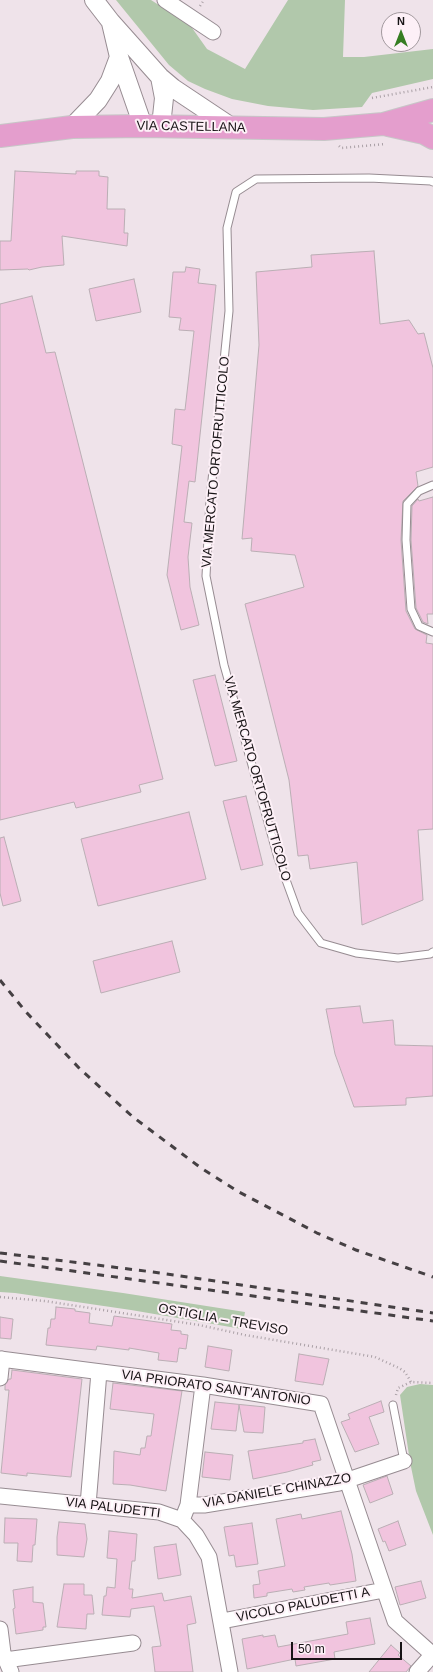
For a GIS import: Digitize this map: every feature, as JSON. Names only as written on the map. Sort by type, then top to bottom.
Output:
[{"type":"main road","name":"VIA CASTELLANA","points":[[0,136],[72,127],[152,126],[324,129],[383,124],[433,110]]},
{"type":"main road","name":"VIA CASTELLANA","points":[[383,124],[424,133],[433,138]]},
{"type":"street","points":[[94,0],[111,22],[160,77],[233,128]]},
{"type":"street","points":[[165,0],[183,5],[213,32]]},
{"type":"street","points":[[111,22],[118,57],[152,126]]},
{"type":"street","points":[[72,127],[98,100],[110,81],[118,57]]},
{"type":"street","points":[[152,126],[164,98],[160,77]]},
{"type":"street","points":[[0,1378],[1,1359]]},
{"type":"street","name":"VIA PRIORATO SANT'ANTONIO","points":[[1,1359],[203,1385],[321,1404],[395,1621],[433,1655]]},
{"type":"street","points":[[88,1505],[99,1372]]},
{"type":"street","points":[[188,1504],[203,1385]]},
{"type":"street","name":"VIA DANIELE CHINAZZO","points":[[182,1520],[188,1504],[204,1506],[346,1481],[404,1461]]},
{"type":"street","name":"VIA PALUDETTI","points":[[0,1496],[159,1512],[182,1520],[196,1535],[209,1557],[222,1621],[230,1672]]},
{"type":"street","name":"VICOLO PALUDETTI A","points":[[222,1621],[384,1590]]},
{"type":"street","points":[[0,1630],[8,1666],[133,1643]]},
{"type":"street","points":[[417,1672],[433,1655]]},
{"type":"lane","name":"VIA MERCATO ORTOFRUTTICOLO","points":[[433,182],[369,178],[256,179],[236,192],[227,228],[229,311],[210,500],[206,576],[224,665],[278,858],[298,913],[321,943],[356,953],[398,958],[430,954],[433,952]]},
{"type":"lane","points":[[433,486],[419,491],[407,504],[406,540],[411,609],[419,626],[433,632]]},
{"type":"lane","points":[[393,1406],[404,1461]]},
{"type":"path","points":[[372,98],[433,87]]},
{"type":"path","name":"OSTIGLIA – TREVISO","points":[[0,1298],[45,1301],[199,1325],[245,1335],[376,1357],[405,1372],[412,1382]]},
{"type":"path","points":[[393,1406],[398,1388],[412,1382],[433,1383]]},
{"type":"green space","points":[[116,0],[151,0],[190,25],[207,49],[245,69],[288,0],[345,0],[343,57],[364,57],[407,52],[421,52],[421,50],[433,49],[433,79],[372,93],[362,107],[313,110],[268,106],[232,99],[188,81],[169,65]]},
{"type":"green space","points":[[0,1276],[245,1312],[242,1329],[131,1310],[0,1292]]},
{"type":"green space","points":[[420,1384],[433,1385],[433,1535],[416,1491],[400,1395],[407,1387]]},
{"type":"building","points":[[15,171],[76,174],[76,171],[99,171],[99,176],[108,177],[107,209],[125,209],[124,233],[128,233],[127,246],[62,236],[64,265],[29,270],[0,270],[0,241],[11,241]]},
{"type":"building","points":[[374,251],[380,324],[409,320],[418,334],[424,333],[433,368],[433,467],[416,472],[418,486],[403,501],[401,540],[406,611],[415,629],[427,635],[426,643],[433,644],[433,829],[418,830],[423,900],[362,925],[357,862],[310,869],[308,855],[298,856],[289,780],[245,604],[304,587],[295,555],[251,551],[252,538],[242,539],[259,345],[256,272],[312,267],[311,255]]},
{"type":"building","points":[[186,267],[200,269],[198,283],[216,285],[195,482],[189,481],[184,522],[192,523],[188,557],[190,587],[199,625],[181,630],[167,575],[182,446],[172,444],[175,409],[185,410],[194,331],[179,330],[181,318],[169,317],[173,272],[185,272]]},
{"type":"building","points":[[134,279],[141,312],[96,321],[89,289]]},
{"type":"building","points":[[32,296],[46,353],[55,352],[163,779],[139,785],[141,792],[76,808],[74,802],[0,820],[0,304]]},
{"type":"building","points":[[433,497],[433,614],[427,614],[428,624],[423,622],[416,608],[411,540],[412,506],[418,499],[419,501]]},
{"type":"building","points":[[215,675],[237,761],[215,766],[193,680]]},
{"type":"building","points":[[246,796],[263,865],[241,870],[223,801]]},
{"type":"building","points":[[189,812],[206,879],[98,906],[81,839]]},
{"type":"building","points":[[4,837],[21,901],[3,906],[0,893],[0,838]]},
{"type":"building","points":[[172,941],[180,972],[101,993],[93,961]]},
{"type":"building","points":[[360,1006],[363,1023],[393,1020],[395,1045],[433,1046],[433,1096],[406,1098],[406,1105],[354,1107],[335,1054],[326,1009]]},
{"type":"building","points":[[56,1307],[75,1309],[75,1311],[90,1313],[89,1323],[112,1326],[114,1316],[172,1324],[171,1330],[181,1331],[181,1334],[188,1335],[186,1349],[179,1348],[177,1362],[158,1360],[159,1353],[129,1348],[129,1350],[97,1346],[96,1350],[46,1345],[48,1328],[50,1328],[51,1319],[55,1319]]},
{"type":"building","points":[[0,1317],[13,1319],[11,1339],[0,1338]]},
{"type":"building","points":[[208,1346],[232,1350],[229,1371],[205,1367]]},
{"type":"building","points":[[299,1354],[329,1359],[323,1385],[295,1381]]},
{"type":"building","points":[[12,1370],[82,1379],[71,1477],[27,1473],[27,1476],[1,1473],[9,1390],[5,1390],[5,1385],[9,1379],[11,1379]]},
{"type":"building","points":[[113,1383],[182,1391],[166,1491],[130,1485],[113,1484],[114,1451],[140,1455],[141,1448],[145,1448],[147,1436],[151,1436],[154,1414],[110,1409]]},
{"type":"building","points":[[381,1401],[384,1412],[369,1417],[379,1444],[355,1452],[341,1422],[350,1419],[348,1414]]},
{"type":"building","points":[[215,1402],[265,1407],[263,1433],[244,1432],[239,1405],[236,1431],[211,1429]]},
{"type":"building","points":[[315,1439],[321,1460],[312,1462],[313,1465],[253,1479],[248,1451],[303,1443],[303,1441]]},
{"type":"building","points":[[205,1452],[233,1455],[230,1480],[202,1477]]},
{"type":"building","points":[[387,1476],[393,1494],[370,1503],[363,1485]]},
{"type":"building","points":[[341,1511],[352,1554],[356,1581],[304,1587],[305,1590],[293,1592],[292,1589],[267,1593],[267,1596],[254,1598],[253,1585],[260,1584],[258,1571],[285,1566],[276,1519],[301,1514],[302,1519]]},
{"type":"building","points":[[5,1518],[37,1519],[32,1562],[17,1561],[18,1543],[4,1543]]},
{"type":"building","points":[[398,1521],[406,1545],[389,1551],[385,1541],[383,1542],[378,1529]]},
{"type":"building","points":[[59,1522],[85,1524],[87,1539],[84,1557],[57,1555]]},
{"type":"building","points":[[252,1523],[258,1564],[236,1567],[234,1555],[229,1556],[224,1527]]},
{"type":"building","points":[[109,1531],[137,1534],[135,1561],[132,1561],[129,1589],[133,1589],[132,1598],[162,1593],[164,1601],[191,1596],[196,1623],[187,1625],[193,1672],[155,1672],[152,1647],[161,1646],[154,1606],[131,1609],[130,1617],[102,1615],[104,1596],[106,1596],[107,1587],[115,1588],[117,1559],[107,1558]]},
{"type":"building","points":[[176,1544],[181,1575],[158,1579],[154,1547]]},
{"type":"building","points":[[421,1581],[426,1598],[400,1605],[395,1587]]},
{"type":"building","points":[[64,1584],[84,1584],[84,1595],[92,1595],[94,1614],[87,1614],[86,1629],[57,1627]]},
{"type":"building","points":[[33,1587],[33,1602],[43,1603],[46,1627],[43,1627],[43,1630],[16,1634],[13,1609],[15,1608],[13,1590]]},
{"type":"building","points":[[370,1618],[375,1644],[334,1652],[335,1659],[296,1666],[295,1659],[247,1669],[242,1639],[263,1635],[263,1637],[275,1635],[278,1647],[348,1634],[346,1622]]},
{"type":"building","points":[[391,1645],[400,1653],[398,1655],[411,1666],[406,1672],[369,1672]]},
{"type":"railway","points":[[0,980],[26,1012],[80,1069],[133,1117],[201,1168],[239,1192],[317,1233],[356,1250],[433,1277]]},
{"type":"railway","points":[[0,1253],[153,1272],[433,1313]]},
{"type":"railway","points":[[0,1261],[433,1321]]}]
